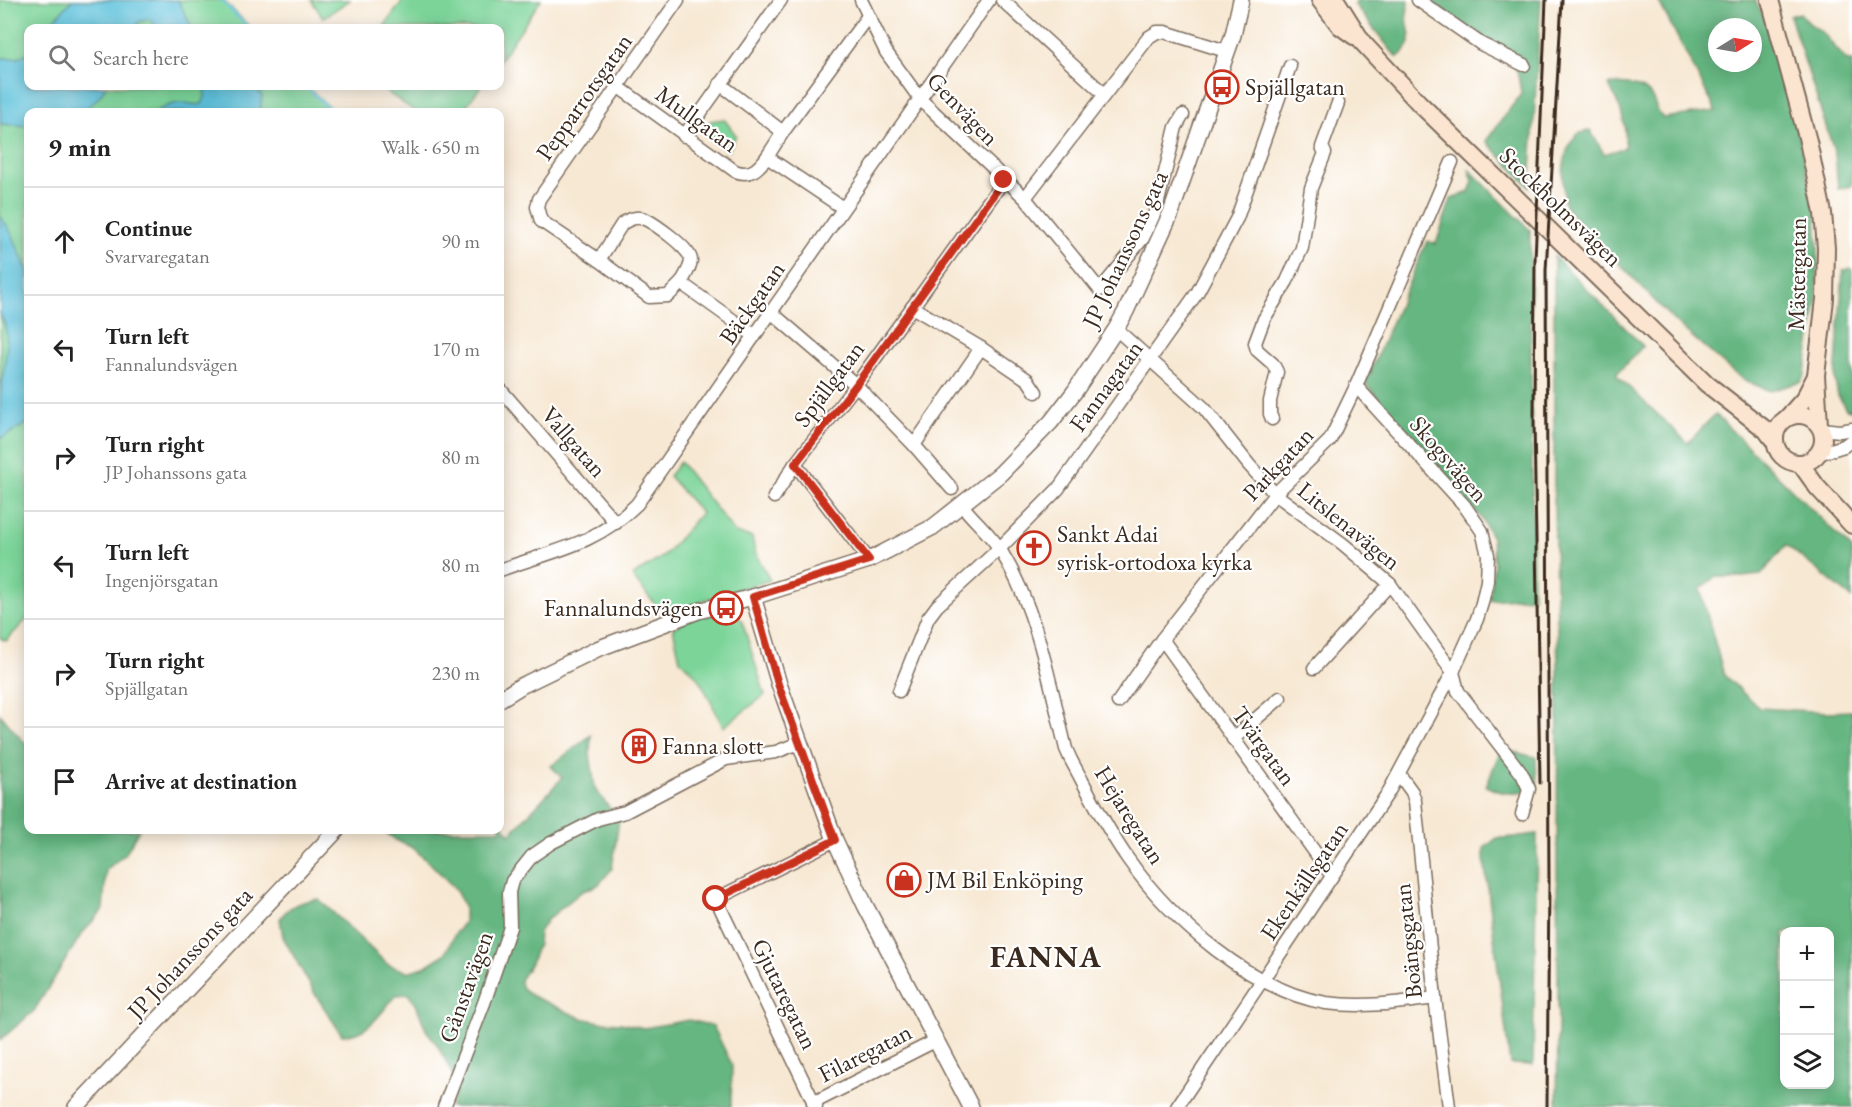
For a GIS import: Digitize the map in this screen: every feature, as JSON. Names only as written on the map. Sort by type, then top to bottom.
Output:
[{"type":"main road","name":"Stockholmsvägen","points":[[1320,0],[1340,27],[1363,43]]},
{"type":"main road","name":"Stockholmsvägen","points":[[1336,0],[1363,43],[1419,103],[1707,384],[1766,430],[1775,442]]},
{"type":"main road","name":"Mästergatan","points":[[1770,0],[1813,163],[1823,213],[1826,248],[1825,299],[1816,375],[1820,427]]},
{"type":"main road","name":"Mästergatan","points":[[1785,419],[1804,399],[1816,375]]},
{"type":"main road","name":"Stockholmsvägen","points":[[1729,400],[1785,419]]},
{"type":"main road","points":[[1808,416],[1820,427],[1823,444],[1811,458],[1786,459],[1779,451],[1775,442],[1777,428],[1785,419],[1808,416]]},
{"type":"main road","points":[[1811,458],[1816,487],[1848,520]]},
{"type":"street","name":"Pepparrotsgatan","points":[[599,260],[541,221],[537,207],[539,199],[678,0]]},
{"type":"street","points":[[684,136],[781,0]]},
{"type":"street","name":"Genvägen","points":[[861,0],[886,52],[920,99],[1025,198],[1100,290],[1143,238],[1156,210],[1176,127],[1183,115]]},
{"type":"street","name":"Bäckgatan","points":[[504,569],[591,539],[637,504],[989,0]]},
{"type":"street","points":[[1002,0],[1104,94]]},
{"type":"street","name":"JP Johanssons gata","points":[[504,697],[530,681],[597,649],[698,611],[753,597],[869,560],[933,527],[1000,474],[1052,422],[1116,329],[1171,213],[1242,0]]},
{"type":"street","points":[[1418,0],[1481,44],[1524,65]]},
{"type":"street","points":[[766,157],[868,16]]},
{"type":"street","points":[[1025,198],[1142,44],[1157,32],[1178,35],[1226,51]]},
{"type":"street","name":"Fannagatan","points":[[899,691],[928,618],[937,606],[1000,548],[1058,489],[1197,293],[1237,219],[1290,66]]},
{"type":"street","points":[[720,84],[783,132]]},
{"type":"street","name":"Mullgatan","points":[[617,86],[735,171],[753,172],[766,157],[843,208]]},
{"type":"street","points":[[1272,419],[1270,401],[1276,372],[1273,364],[1257,350],[1255,343],[1264,319],[1287,281],[1302,248],[1311,188],[1325,153],[1322,147],[1338,103]]},
{"type":"street","name":"Parkgatan","points":[[1118,702],[1162,639],[1275,494],[1325,447],[1356,386],[1452,162]]},
{"type":"street","name":"Spjällgatan","points":[[774,497],[795,464],[856,385],[1004,180]]},
{"type":"street","points":[[628,219],[645,220],[684,247],[690,255],[691,262],[681,283],[668,296],[649,297],[599,260],[622,224],[628,219]]},
{"type":"street","points":[[681,283],[755,336]]},
{"type":"street","points":[[912,307],[981,348],[1028,380],[1036,392]]},
{"type":"street","points":[[772,313],[856,385],[914,445],[952,489]]},
{"type":"street","name":"Litslenavägen","points":[[1116,329],[1204,408],[1275,494],[1343,544],[1390,584],[1453,672],[1458,691],[1522,774],[1529,789],[1522,814]]},
{"type":"street","points":[[914,445],[981,348]]},
{"type":"street","name":"Skogsvägen","points":[[1356,386],[1464,504],[1482,531],[1488,555],[1487,581],[1477,619],[1453,672]]},
{"type":"street","name":"Vallgatan","points":[[504,394],[616,522]]},
{"type":"street","points":[[1820,427],[1840,431],[1852,429]]},
{"type":"street","points":[[1811,458],[1844,446],[1852,440]]},
{"type":"street","points":[[795,464],[869,560]]},
{"type":"street","name":"Hejaregatan","points":[[962,506],[1000,548],[1026,599],[1066,749],[1128,859],[1174,914],[1245,971],[1297,995],[1328,1003],[1370,1006],[1435,998]]},
{"type":"street","points":[[1314,668],[1390,584]]},
{"type":"street","points":[[753,597],[778,684],[835,840],[865,905],[971,1107]]},
{"type":"street","name":"Tvärgatan","points":[[1162,639],[1332,876]]},
{"type":"street","name":"Ekenkällsgatan","points":[[1177,1107],[1399,774],[1453,672]]},
{"type":"street","points":[[1233,739],[1280,698]]},
{"type":"street","name":"Gånstavägen","points":[[444,1107],[510,927],[509,892],[512,881],[532,856],[551,843],[598,819],[625,812],[726,759],[776,752],[799,743]]},
{"type":"street","name":"Boängsgatan","points":[[1399,774],[1412,792],[1415,801],[1435,998],[1449,1107]]},
{"type":"street","name":"JP Johanssons gata","points":[[76,1107],[333,834]]},
{"type":"street","name":"Gjutaregatan","points":[[815,1105],[716,899],[835,840]]},
{"type":"street","name":"Filaregatan","points":[[815,1105],[935,1041]]},
{"type":"green space","points":[[0,0],[223,0],[247,24],[24,24],[24,90],[311,90],[330,108],[24,108],[24,622],[6,641],[0,638]]},
{"type":"green space","points":[[311,0],[350,0],[323,18]]},
{"type":"green space","points":[[403,0],[541,0],[504,54],[504,24],[386,24]]},
{"type":"green space","points":[[1356,0],[1409,0],[1407,22],[1410,42],[1397,58],[1355,5]]},
{"type":"green space","points":[[1429,0],[1541,0],[1530,187],[1486,141],[1521,94],[1518,74],[1508,51]]},
{"type":"green space","points":[[1658,0],[1755,0],[1764,17],[1773,45],[1800,142],[1816,213],[1817,300],[1805,374],[1801,382],[1770,391],[1734,373],[1673,320],[1565,207],[1563,170],[1567,151],[1577,135],[1590,130],[1604,154],[1624,148],[1624,123],[1608,84],[1638,87],[1648,92],[1663,118],[1716,111]]},
{"type":"green space","points":[[1800,13],[1822,32],[1847,61],[1852,61],[1852,186],[1838,189],[1835,154],[1790,16]]},
{"type":"green space","points":[[384,90],[478,90],[465,108],[410,108]]},
{"type":"green space","points":[[724,119],[736,135],[728,151],[704,133],[710,121]]},
{"type":"green space","points":[[1469,169],[1530,230],[1533,597],[1489,600],[1494,563],[1492,538],[1481,518],[1435,461],[1366,384],[1427,241],[1436,244],[1451,199],[1469,192],[1473,181]]},
{"type":"green space","points":[[1554,256],[1643,346],[1616,375],[1688,443],[1715,414],[1852,549],[1852,598],[1786,545],[1761,575],[1715,577],[1700,589],[1724,675],[1759,708],[1827,712],[1852,711],[1852,1107],[1557,1107],[1558,669],[1554,507]]},
{"type":"green space","points":[[1852,269],[1852,410],[1846,409],[1838,396],[1835,380],[1843,270]]},
{"type":"green space","points":[[680,462],[735,533],[752,537],[755,552],[770,580],[701,601],[701,606],[665,617],[632,576],[664,556],[701,513],[669,476]]},
{"type":"green space","points":[[729,610],[737,614],[742,621],[765,695],[723,727],[700,682],[688,666],[680,660],[673,628],[703,612]]},
{"type":"green space","points":[[0,714],[24,742],[24,834],[137,834],[126,853],[106,870],[103,910],[81,935],[34,1011],[0,1040]]},
{"type":"green space","points":[[591,735],[590,753],[595,789],[619,820],[612,869],[598,885],[581,892],[547,920],[539,932],[538,944],[531,963],[520,980],[521,987],[532,996],[581,1018],[644,1028],[689,1020],[713,1026],[732,1065],[731,1107],[450,1107],[458,1085],[438,1046],[426,1030],[416,1004],[408,994],[396,995],[373,1023],[366,1028],[359,1032],[342,1035],[315,994],[283,937],[280,919],[284,914],[297,904],[319,899],[387,964],[407,972],[424,967],[445,954],[464,922],[464,906],[455,889],[434,867],[413,848],[388,834],[504,834],[504,827],[510,834],[562,778],[551,766]]},
{"type":"green space","points":[[1501,749],[1536,757],[1537,787],[1525,792],[1512,793],[1486,786]]},
{"type":"green space","points":[[1537,834],[1533,1065],[1510,1064],[1484,848],[1497,838]]},
{"type":"water","points":[[72,0],[178,0],[190,24],[155,24],[149,19],[138,24],[50,24]]},
{"type":"water","points":[[24,55],[24,90],[103,90],[86,108],[24,108],[24,126],[0,124],[0,58],[18,58]]},
{"type":"water","points":[[204,90],[258,90],[262,96],[260,108],[164,108],[176,103],[202,104]]},
{"type":"water","points":[[0,216],[24,262],[24,425],[0,439],[0,397],[7,344],[4,323],[0,314]]},
{"type":"waterway","points":[[221,0],[245,24]]},
{"type":"waterway","points":[[309,90],[329,108]]},
{"type":"railway","points":[[1540,783],[1534,420],[1535,260],[1546,0]]},
{"type":"railway","points":[[1547,1107],[1549,883],[1546,270],[1562,0]]},
{"type":"place","name":"Spjällgatan","points":[[1222,87]]},
{"type":"place","name":"Sankt Adai syrisk-ortodoxa kyrka","points":[[1034,548]]},
{"type":"place","name":"Fannalundsvägen","points":[[726,608]]},
{"type":"place","name":"Fanna slott","points":[[639,746]]},
{"type":"place","name":"JM Bil Enköping","points":[[904,880]]},
{"type":"district","name":"FANNA","points":[[1046,957]]},
{"type":"route","points":[[716,899],[835,840],[778,684],[753,597],[869,560],[795,464],[856,385],[1004,180]]}]
